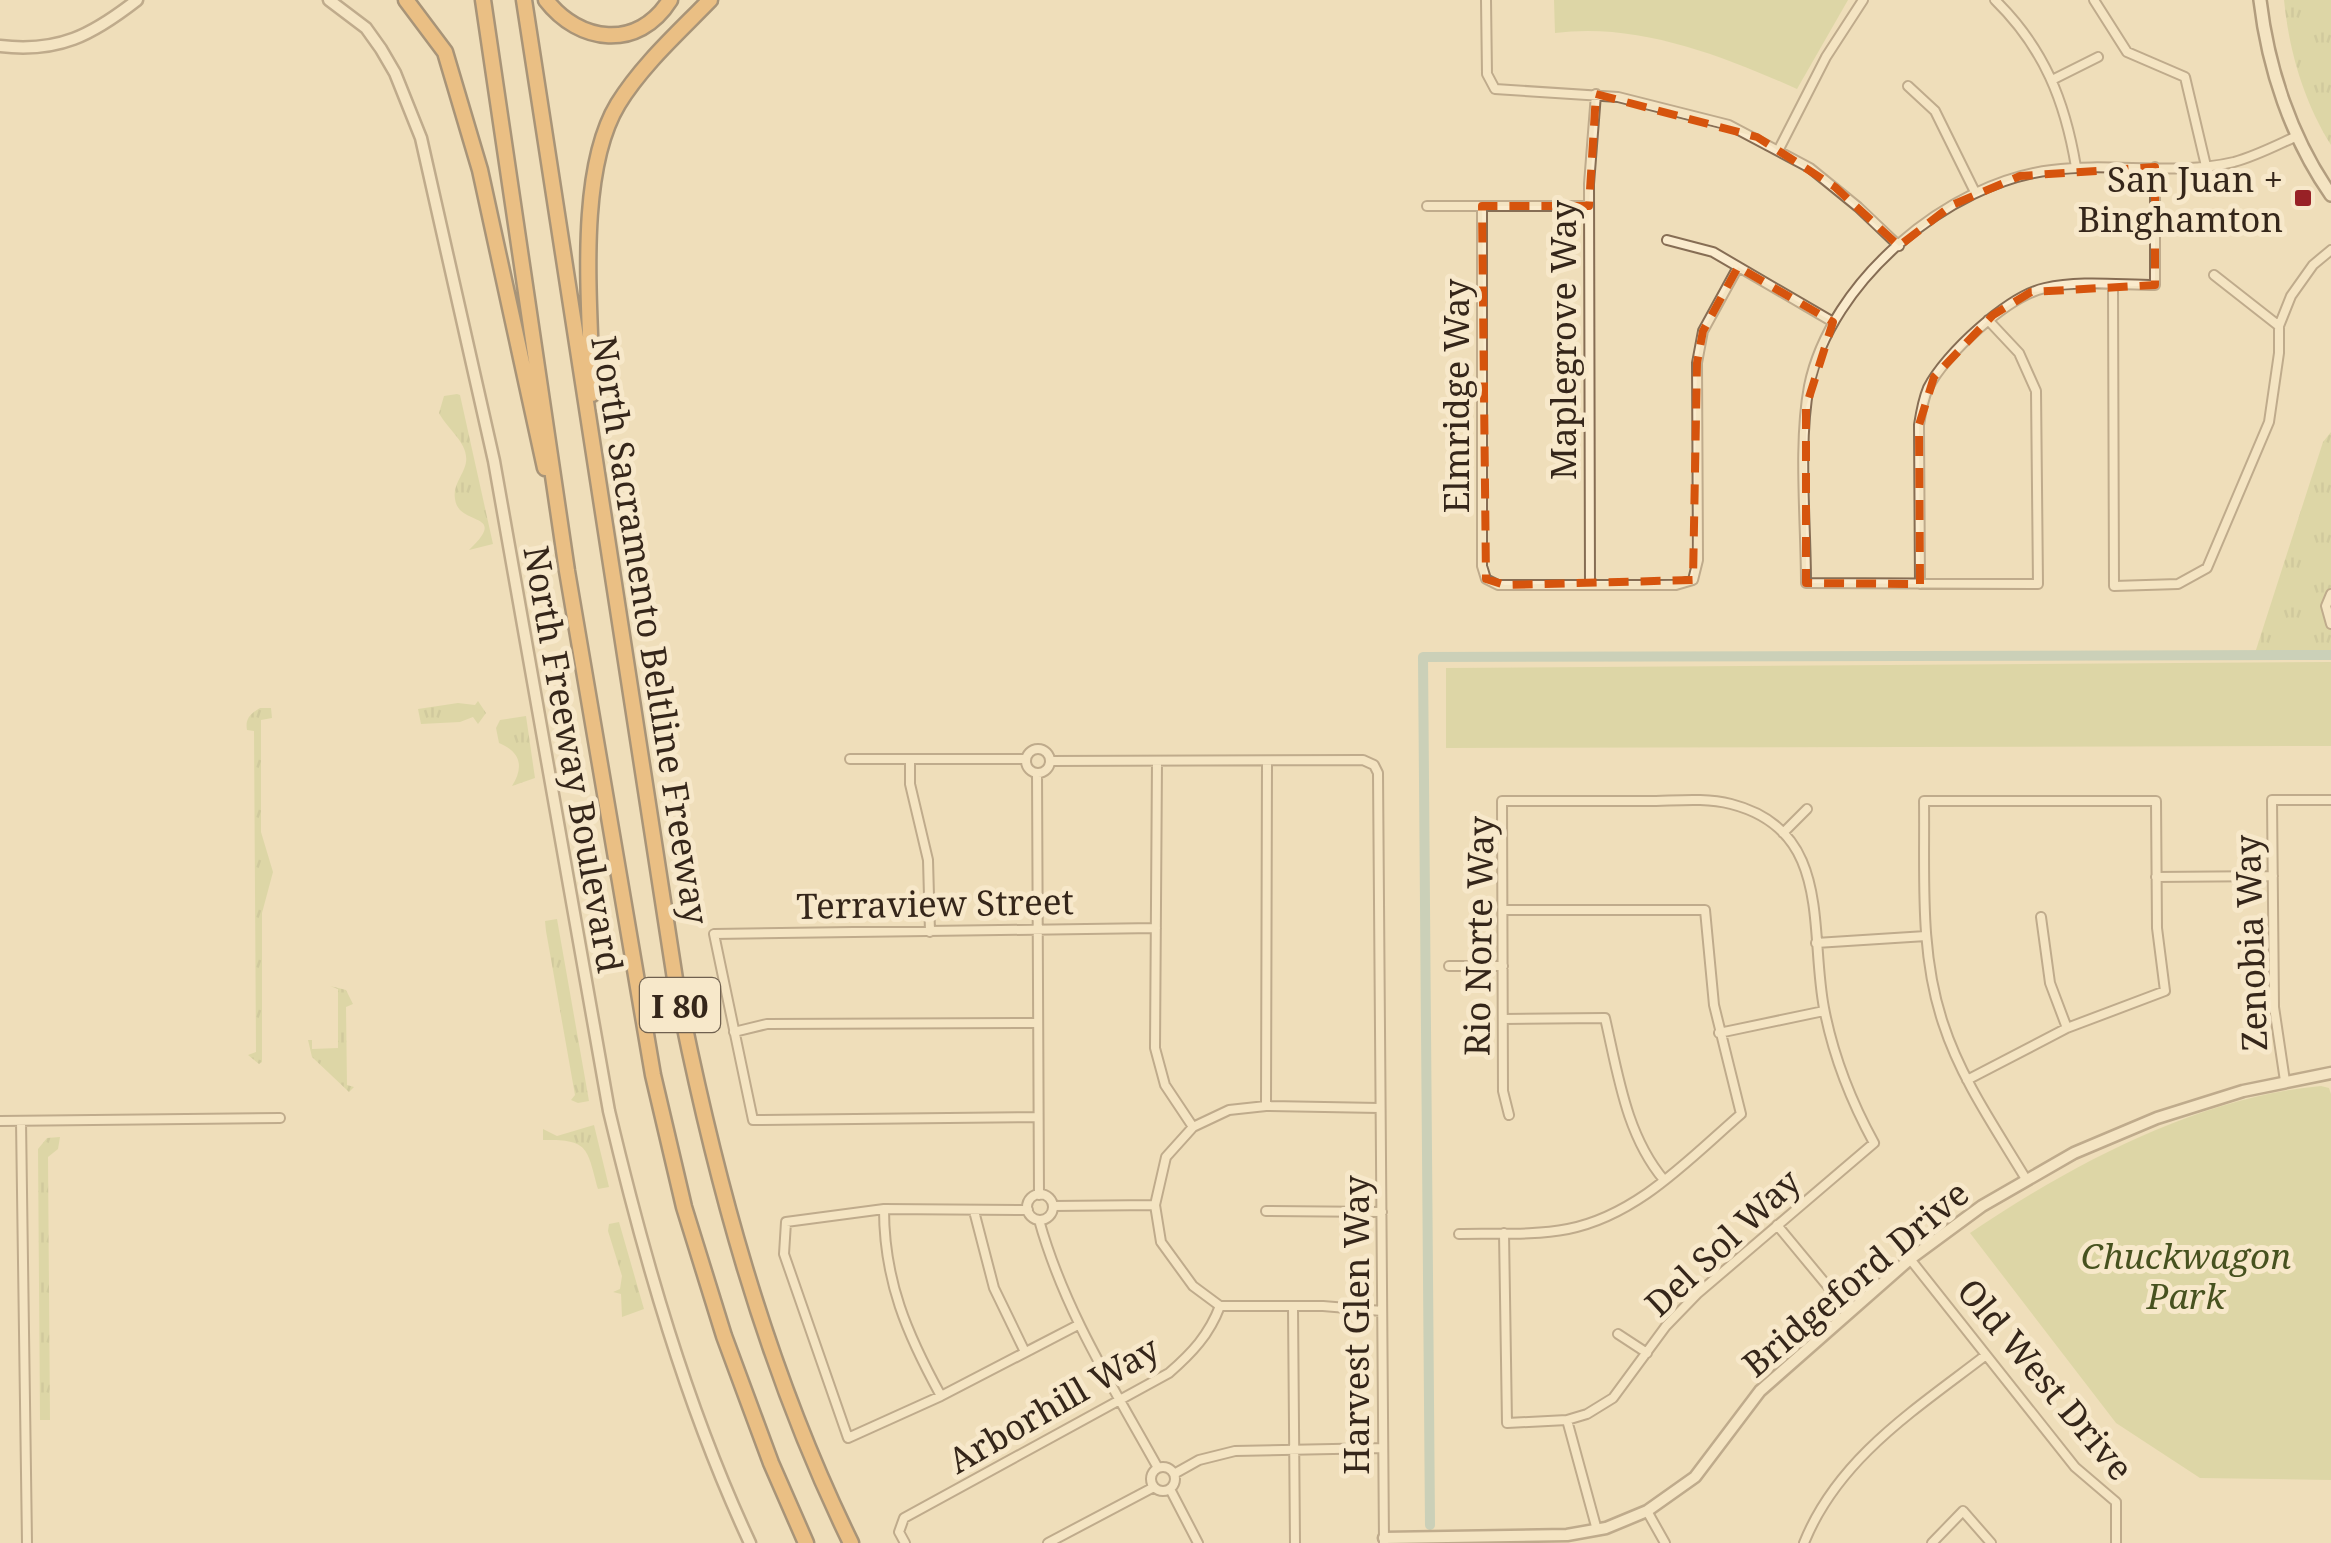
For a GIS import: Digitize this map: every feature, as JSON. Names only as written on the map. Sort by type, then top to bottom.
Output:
[{"type":"highway","points":[[406,0],[445,52],[485,186],[567,572]]},
{"type":"highway","name":"North Sacramento Beltline Freeway","points":[[480,0],[503,131],[567,572],[652,1076],[684,1207],[724,1336],[771,1463],[806,1543]]},
{"type":"highway","name":"North Sacramento Beltline Freeway","points":[[524,0],[675,980],[702,1116],[738,1250],[782,1382],[851,1543]]},
{"type":"highway","points":[[546,0],[562,20],[582,32],[606,36],[631,32],[652,20],[670,0]]},
{"type":"highway","points":[[592,445],[590,214],[592,177],[601,141],[616,107],[637,76],[710,0]]},
{"type":"main road","points":[[2260,0],[2277,84],[2297,136],[2331,194]]},
{"type":"street","points":[[0,46],[46,46],[82,36],[137,0]]},
{"type":"street","name":"North Freeway Boulevard","points":[[329,0],[366,28],[381,49],[421,138],[494,461],[619,1156],[680,1365],[750,1543]]},
{"type":"street","points":[[1486,0],[1486,74],[1495,88],[1506,92],[1596,94],[1653,104],[1729,125],[1779,149],[1835,186],[1899,246]]},
{"type":"street","points":[[1779,149],[1842,30],[1863,0]]},
{"type":"street","points":[[1995,0],[2028,37],[2054,79],[2069,126],[2076,167]]},
{"type":"street","points":[[2094,0],[2128,52],[2185,77],[2206,166]]},
{"type":"street","points":[[2054,79],[2098,57]]},
{"type":"street","points":[[1908,86],[1935,111],[1976,192]]},
{"type":"street","name":"Maplegrove Way","points":[[1590,585],[1588,206],[1596,94]]},
{"type":"street","points":[[1988,320],[2019,353],[2036,391],[2038,584],[1806,583],[1806,407],[1815,364],[1834,322],[1851,297],[1899,246],[1929,220],[1976,192],[2020,176],[2076,167],[2206,166],[2242,159],[2297,136]]},
{"type":"street","points":[[1920,584],[1920,426],[1922,404],[1934,377],[1988,320],[2017,298],[2045,288],[2155,285],[2155,167]]},
{"type":"street","points":[[1427,206],[1588,206]]},
{"type":"street","name":"Elmridge Way","points":[[1482,206],[1482,566],[1491,582],[1590,585]]},
{"type":"street","points":[[1667,240],[1697,246],[1834,322]]},
{"type":"street","points":[[2113,285],[2114,586],[2178,584],[2207,568],[2269,422],[2279,326],[2290,296],[2313,265],[2331,250]]},
{"type":"street","points":[[1590,585],[1682,585],[1693,580],[1698,560],[1698,354],[1711,312],[1738,267]]},
{"type":"street","points":[[2214,276],[2279,326]]},
{"type":"street","points":[[2331,594],[2326,606],[2331,624]]},
{"type":"street","points":[[850,759],[1026,759],[1037,749],[1048,754],[1050,761],[1044,771],[1037,773]]},
{"type":"street","points":[[1026,759],[1027,766],[1037,773]]},
{"type":"street","points":[[910,760],[910,784],[928,860],[930,932]]},
{"type":"street","name":"Harvest Glen Way","points":[[1267,762],[1363,760],[1374,765],[1379,782],[1384,1540]]},
{"type":"street","points":[[1050,761],[1267,762],[1266,1106]]},
{"type":"street","points":[[1157,761],[1155,1048],[1165,1084],[1193,1127]]},
{"type":"street","points":[[1037,773],[1039,1194]]},
{"type":"street","name":"Zenobia Way","points":[[2286,1081],[2274,1007],[2272,800],[2331,800]]},
{"type":"street","name":"Rio Norte Way","points":[[1508,1115],[1503,1091],[1502,802],[1714,801],[1758,814],[1783,833]]},
{"type":"street","points":[[1967,1080],[2067,1028],[2165,991],[2158,951],[2156,801],[1924,801],[1926,936],[1936,1000],[1967,1080],[2026,1179]]},
{"type":"street","points":[[1719,1033],[1824,1011],[1810,876],[1796,848],[1783,833],[1807,808]]},
{"type":"street","points":[[2156,877],[2273,876]]},
{"type":"street","points":[[1459,1234],[1550,1232],[1590,1223],[1628,1206],[1741,1114],[1719,1033],[1705,910],[1502,910]]},
{"type":"street","points":[[2042,916],[2050,982],[2067,1028]]},
{"type":"street","name":"Terraview Street","points":[[734,1032],[714,934],[1156,928]]},
{"type":"street","points":[[1816,942],[1926,936]]},
{"type":"street","points":[[1448,966],[1502,966]]},
{"type":"street","name":"Del Sol Way","points":[[1504,1233],[1506,1424],[1567,1420],[1587,1414],[1612,1398],[1697,1294],[1874,1143],[1851,1096],[1824,1011]]},
{"type":"street","points":[[1502,1019],[1605,1018],[1639,1143],[1664,1180]]},
{"type":"street","points":[[1037,1023],[767,1024],[734,1032],[752,1120],[1038,1117]]},
{"type":"street","name":"Bridgeford Drive","points":[[1384,1540],[1567,1536],[1647,1512],[1695,1477],[1760,1391],[1910,1259],[1970,1214],[2074,1153],[2157,1118],[2286,1081],[2331,1073]]},
{"type":"street","points":[[1379,1108],[1266,1106],[1229,1110],[1193,1127],[1166,1157],[1155,1205],[1161,1242],[1193,1286],[1220,1306],[1382,1311]]},
{"type":"street","points":[[0,1121],[280,1118]]},
{"type":"street","points":[[21,1121],[26,1543]]},
{"type":"street","points":[[1039,1194],[1048,1197],[1052,1206],[1048,1217],[1040,1220],[1028,1210],[1028,1202],[1039,1194]]},
{"type":"street","points":[[1052,1206],[1155,1205]]},
{"type":"street","points":[[1028,1210],[884,1208],[786,1222],[784,1254],[848,1438],[1078,1325]]},
{"type":"street","points":[[884,1208],[887,1268],[919,1356],[940,1396]]},
{"type":"street","points":[[974,1211],[994,1288],[1025,1352]]},
{"type":"street","points":[[1266,1211],[1382,1212]]},
{"type":"street","points":[[1040,1220],[1053,1268],[1078,1325],[1158,1468]]},
{"type":"street","points":[[1777,1225],[1849,1312]]},
{"type":"street","name":"Old West Drive","points":[[1910,1259],[2074,1467],[2116,1502],[2116,1543]]},
{"type":"street","name":"Arborhill Way","points":[[905,1543],[899,1532],[904,1518],[1169,1373],[1196,1349],[1220,1306]]},
{"type":"street","points":[[1293,1308],[1295,1543]]},
{"type":"street","points":[[1618,1334],[1646,1353]]},
{"type":"street","points":[[1804,1543],[1833,1490],[1865,1452],[1986,1355]]},
{"type":"street","points":[[1567,1420],[1597,1530]]},
{"type":"street","points":[[1174,1474],[1218,1454],[1383,1448]]},
{"type":"street","points":[[1158,1468],[1167,1468],[1174,1474],[1170,1489],[1154,1487],[1151,1478],[1158,1468]]},
{"type":"street","points":[[1048,1543],[1154,1487]]},
{"type":"street","points":[[1170,1489],[1198,1543]]},
{"type":"street","points":[[1932,1543],[1963,1511],[1992,1543]]},
{"type":"street","points":[[1647,1512],[1665,1543]]},
{"type":"highlighted area","points":[[1596,94],[1757,137],[1835,187],[1899,246],[1952,205],[2020,176],[2155,167],[2155,285],[2031,292],[1993,315],[1934,377],[1919,425],[1920,584],[1806,583],[1806,407],[1833,322],[1738,267],[1703,331],[1697,363],[1693,580],[1505,585],[1486,579],[1482,206],[1589,206]]},
{"type":"green space","points":[[1554,0],[1848,0],[1797,89],[1679,44],[1617,32],[1555,33]]},
{"type":"green space","points":[[2284,0],[2331,0],[2331,145],[2299,75]]},
{"type":"green space","points":[[457,394],[493,544],[469,550],[485,530],[483,524],[458,508],[455,491],[466,453],[439,413],[444,396]]},
{"type":"green space","points":[[2331,432],[2331,652],[2255,653],[2323,442]]},
{"type":"green space","points":[[2331,662],[2331,746],[1446,748],[1446,668]]},
{"type":"green space","points":[[478,701],[486,713],[478,724],[473,717],[460,722],[421,724],[418,709],[458,703],[475,705]]},
{"type":"green space","points":[[260,708],[271,708],[272,718],[261,720],[261,832],[273,872],[262,913],[259,1064],[248,1055],[256,1052],[254,731],[247,730],[247,726],[249,717]]},
{"type":"green space","points":[[526,716],[535,778],[512,786],[518,761],[512,751],[499,743],[496,728],[500,720]]},
{"type":"green space","points":[[557,919],[589,1101],[578,1103],[571,1100],[575,1095],[546,931],[545,921]]},
{"type":"green space","points":[[330,986],[346,990],[353,1004],[346,1007],[347,1085],[354,1087],[349,1092],[312,1057],[308,1040],[312,1040],[312,1049],[338,1048],[338,989]]},
{"type":"green space","name":"Chuckwagon Park","points":[[2321,1086],[2329,1088],[2331,1094],[2331,1480],[2200,1478],[2116,1423],[1970,1233],[2050,1183],[2137,1138],[2228,1104]]},
{"type":"green space","points":[[594,1125],[609,1187],[598,1189],[584,1149],[569,1141],[543,1140],[543,1129],[557,1136]]},
{"type":"green space","points":[[60,1137],[58,1149],[48,1157],[50,1420],[40,1420],[38,1149],[47,1138]]},
{"type":"green space","points":[[619,1222],[644,1309],[622,1317],[621,1294],[613,1292],[620,1289],[622,1276],[608,1231],[609,1224]]},
{"type":"waterway","points":[[1430,1525],[1423,657],[2331,655]]},
{"type":"place","name":"San Juan + Binghamton","points":[[2303,198]]}]
